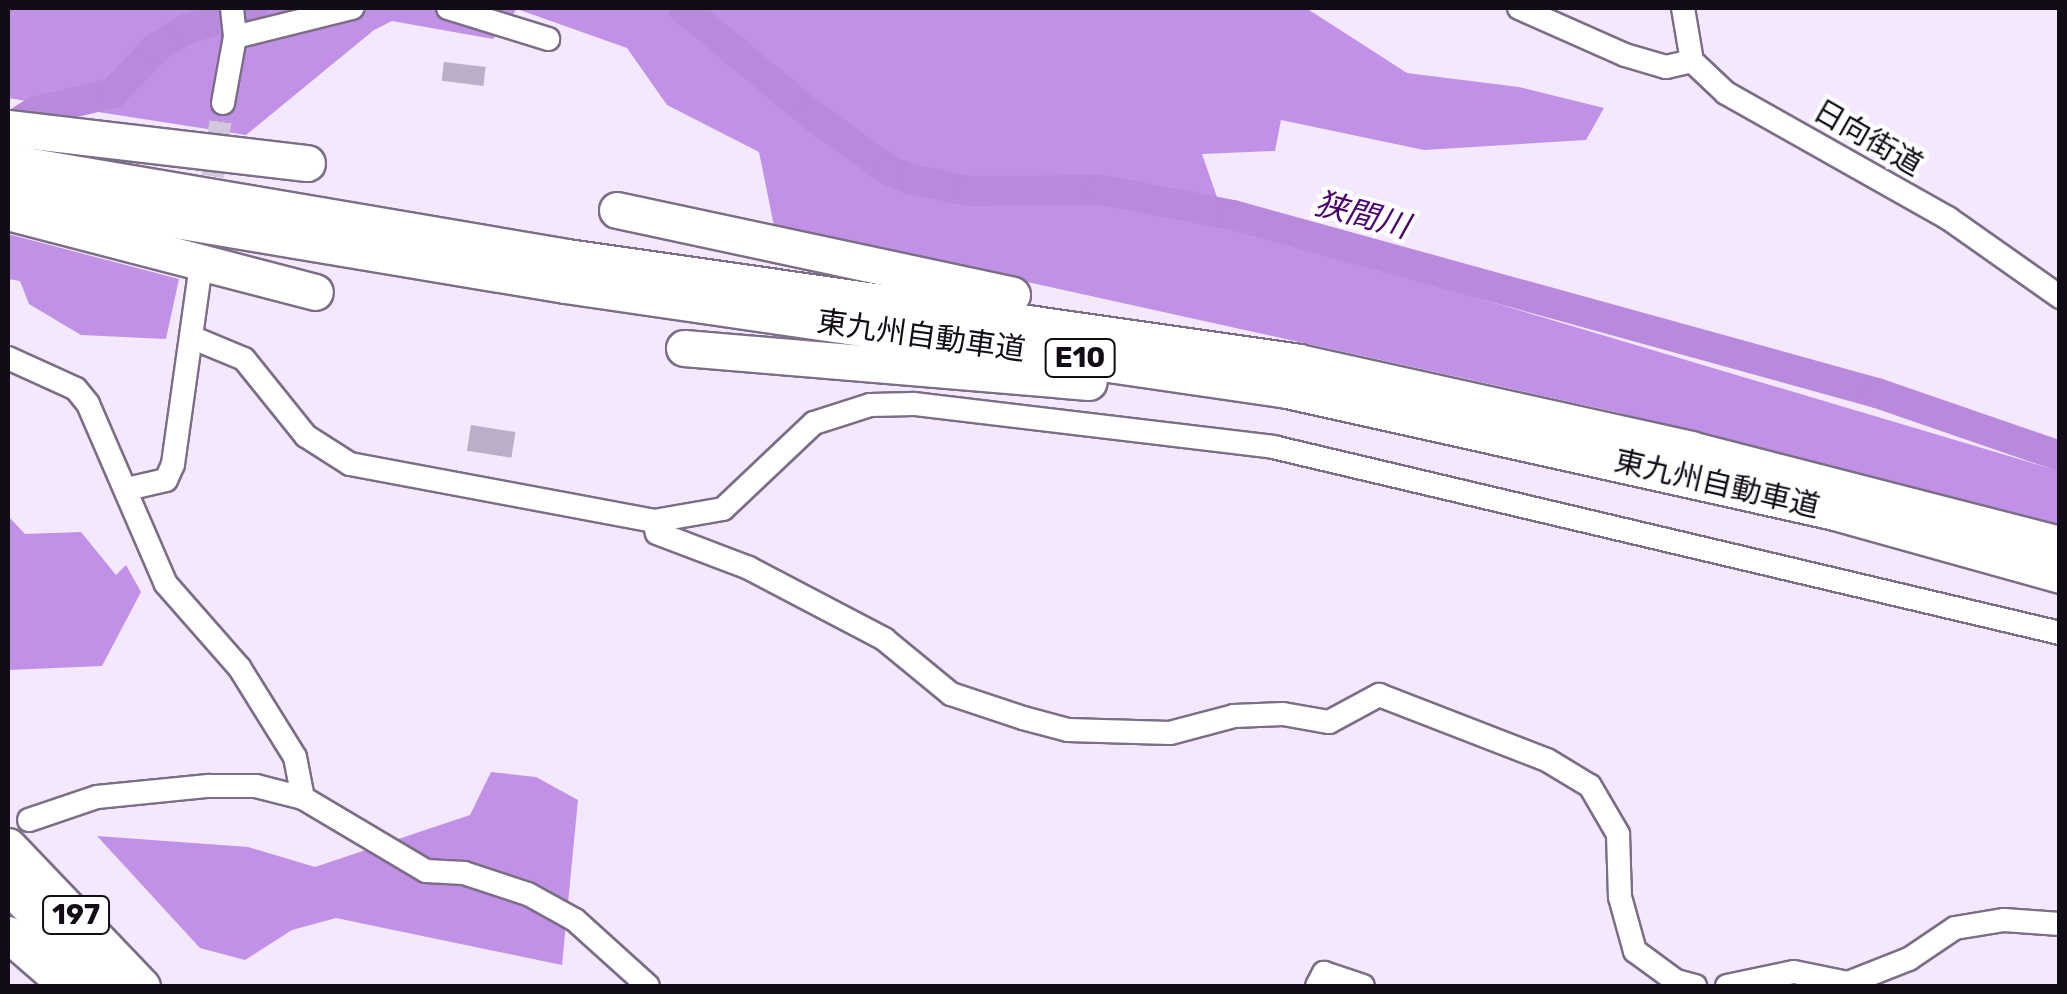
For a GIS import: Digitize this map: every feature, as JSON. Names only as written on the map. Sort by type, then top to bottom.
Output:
[{"type":"highway","points":[[8,128],[103,143],[307,163]]},
{"type":"highway","name":"東九州自動車道","points":[[8,162],[87,207],[567,257],[1300,362],[1690,449],[2060,544]]},
{"type":"highway","name":"東九州自動車道","points":[[8,192],[545,282],[1286,390],[1590,454],[2060,575]]},
{"type":"highway","points":[[8,212],[87,207],[315,292]]},
{"type":"highway","points":[[617,210],[1300,362]]},
{"type":"highway","points":[[684,348],[1241,399],[1590,454]]},
{"type":"highway","name":"197","points":[[18,833],[142,986]]},
{"type":"highway","name":"197","points":[[8,886],[106,986]]},
{"type":"highway","points":[[8,934],[68,986]]},
{"type":"street","points":[[223,103],[235,37],[232,8]]},
{"type":"street","points":[[235,37],[352,8]]},
{"type":"street","points":[[448,8],[548,38]]},
{"type":"street","points":[[1519,8],[1625,55],[1666,67],[1692,61],[1683,8]]},
{"type":"street","name":"日向街道","points":[[1692,61],[1726,93],[1948,218],[2060,297]]},
{"type":"street","points":[[127,489],[166,480],[173,464],[199,280]]},
{"type":"street","points":[[192,337],[244,359],[306,436],[350,464],[654,521],[723,509],[814,422],[870,405],[914,404],[1273,447],[2060,632]]},
{"type":"street","points":[[8,358],[76,388],[127,489],[166,584],[239,667],[295,757],[303,798]]},
{"type":"street","points":[[654,521],[657,533],[749,568],[884,638],[951,694],[1023,718],[1068,730],[1170,733],[1234,716],[1283,714],[1329,722],[1380,695],[1548,760],[1590,786],[1618,834],[1620,896],[1635,951],[1676,981],[1695,986]]},
{"type":"street","points":[[18,833],[97,797],[208,786],[256,786],[303,798],[426,871],[464,874],[528,894],[575,920],[648,986]]},
{"type":"street","points":[[1727,986],[1794,972],[1848,983],[1909,959],[1955,928],[2004,920],[2060,924]]},
{"type":"street","points":[[1318,986],[1324,973],[1364,986]]},
{"type":"shaded area","points":[[8,8],[1306,8],[1407,73],[1519,87],[1604,108],[1586,140],[1424,150],[1281,120],[1275,151],[1202,154],[1226,223],[2059,471],[2059,527],[1616,412],[774,226],[759,152],[667,105],[627,48],[517,9],[493,39],[392,21],[374,30],[246,135],[8,98]]},
{"type":"shaded area","points":[[8,234],[179,279],[166,339],[81,335],[29,304],[20,281],[8,279]]},
{"type":"shaded area","points":[[8,516],[25,534],[81,532],[116,575],[126,565],[141,592],[102,666],[8,670]]},
{"type":"shaded area","points":[[491,772],[536,777],[578,800],[562,965],[336,918],[292,930],[245,960],[200,948],[97,836],[248,847],[315,867],[470,815]]},
{"type":"building","points":[[444,62],[486,67],[483,86],[442,81]]},
{"type":"building","points":[[471,425],[515,432],[511,458],[467,451]]},
{"type":"waterway","name":"狭間川","points":[[8,129],[34,112],[113,93],[157,47],[187,29],[253,8]]},
{"type":"waterway","name":"狭間川","points":[[683,8],[812,115],[890,171],[911,179],[967,191],[1102,190],[1233,215],[1877,393],[2060,456]]},
{"type":"tunnel","points":[[208,209],[223,103]]}]
